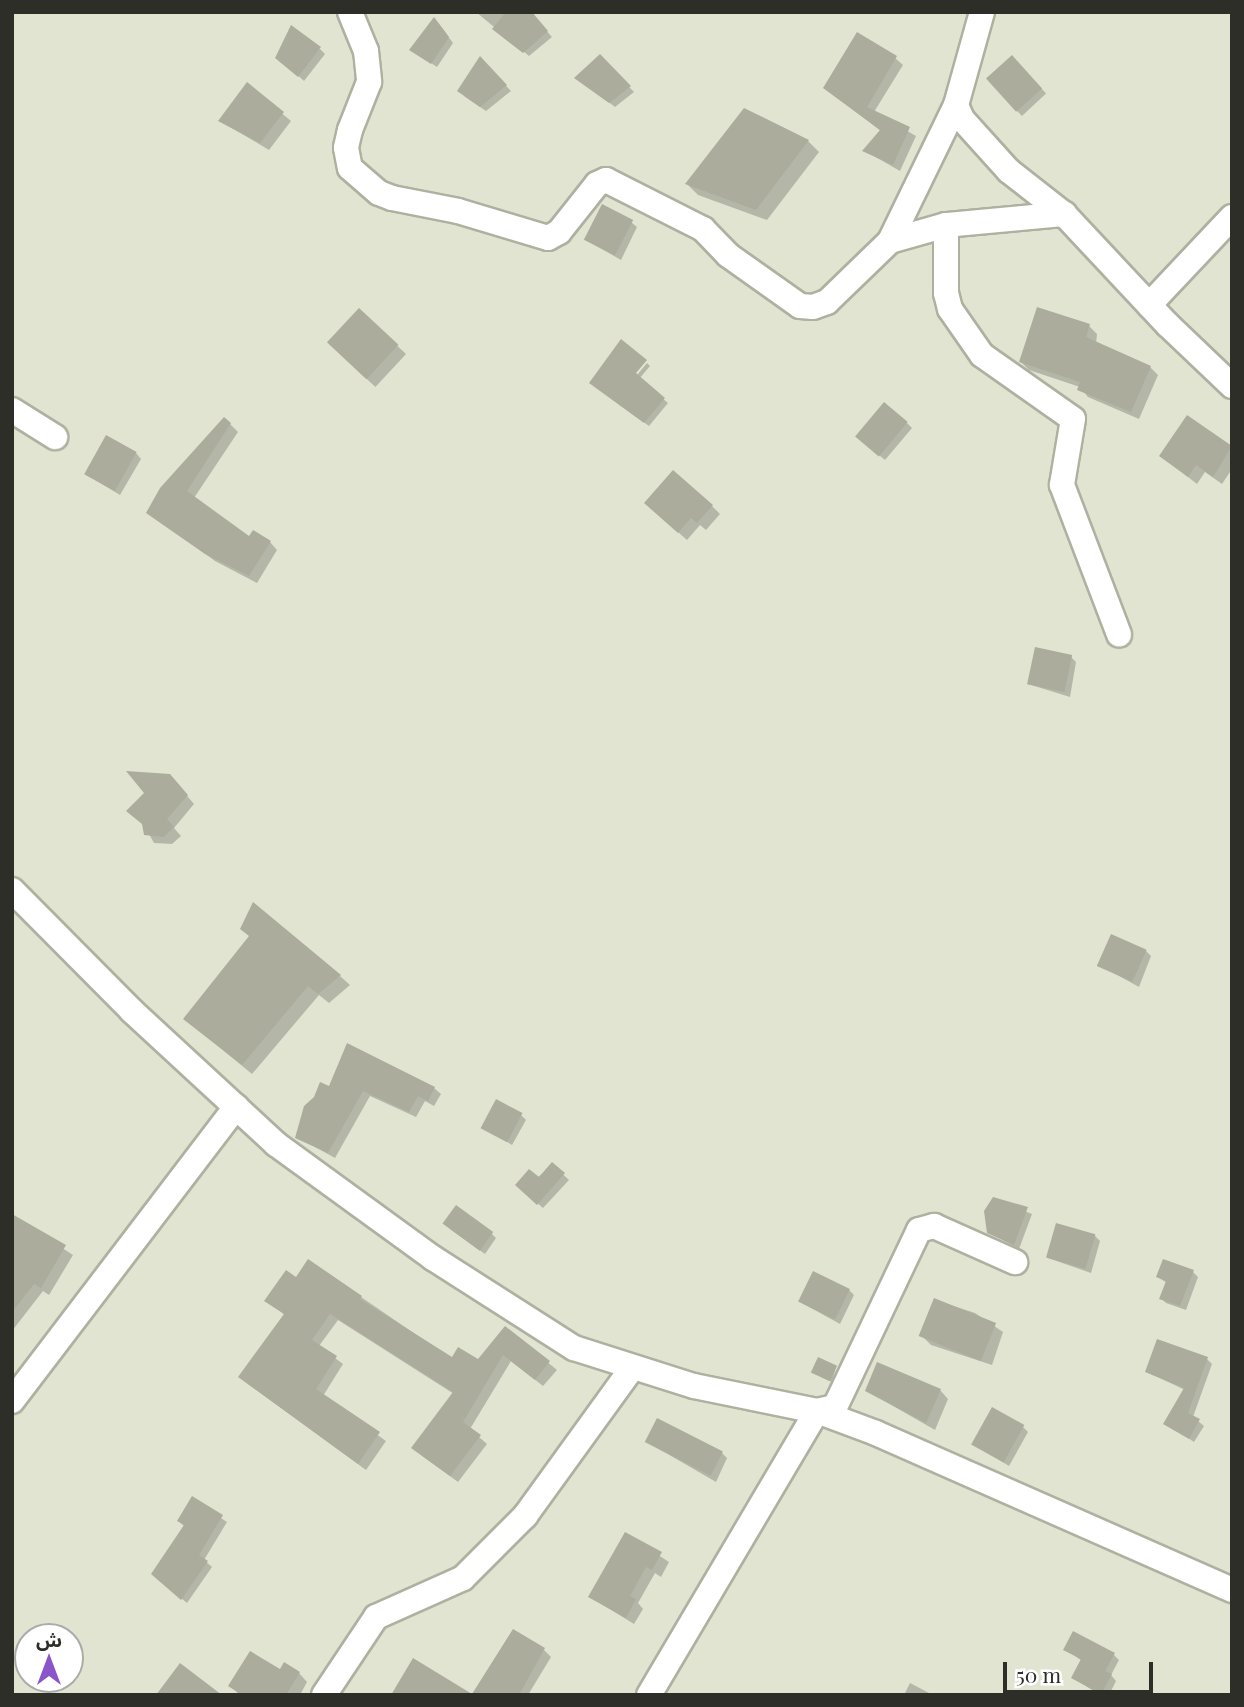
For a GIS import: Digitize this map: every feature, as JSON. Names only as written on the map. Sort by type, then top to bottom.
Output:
[{"type":"street","points":[[350,12],[366,51],[369,82],[346,148],[350,168],[379,193],[548,238],[559,232],[597,184],[606,180],[703,229],[749,270],[800,306],[813,307],[827,302],[890,240],[956,105],[982,12]]},
{"type":"street","points":[[956,105],[962,120],[1009,171],[1064,214],[1149,305],[1232,386]]},
{"type":"street","points":[[890,240],[946,225],[1064,214]]},
{"type":"street","points":[[1149,305],[1232,217]]},
{"type":"street","points":[[946,225],[946,293],[950,309],[982,355],[1073,419],[1062,485],[1119,634]]},
{"type":"street","points":[[12,410],[55,438]]},
{"type":"street","points":[[12,890],[276,1144],[433,1258],[574,1348],[632,1368],[817,1411],[876,1433],[1232,1590]]},
{"type":"street","points":[[12,1401],[236,1107]]},
{"type":"street","points":[[649,1695],[817,1411],[835,1407],[919,1230],[934,1226],[1015,1262]]},
{"type":"street","points":[[324,1695],[376,1617],[463,1578],[525,1516],[632,1368]]},
{"type":"building","points":[[506,12],[532,12],[548,31],[523,53],[492,29]]},
{"type":"building","points":[[434,17],[449,37],[431,64],[409,50]]},
{"type":"building","points":[[291,25],[321,47],[298,77],[275,58]]},
{"type":"building","points":[[857,32],[897,56],[867,107],[910,127],[893,165],[862,151],[880,130],[823,88]]},
{"type":"building","points":[[600,54],[631,86],[609,103],[574,78]]},
{"type":"building","points":[[1012,55],[1042,88],[1016,112],[986,78]]},
{"type":"building","points":[[480,56],[507,85],[480,107],[457,91]]},
{"type":"building","points":[[247,82],[284,112],[260,143],[218,121]]},
{"type":"building","points":[[744,108],[809,140],[756,210],[685,184]]},
{"type":"building","points":[[602,204],[633,220],[615,256],[584,240]]},
{"type":"building","points":[[1037,307],[1090,324],[1086,337],[1151,366],[1131,412],[1077,390],[1080,382],[1019,362]]},
{"type":"building","points":[[359,308],[398,345],[366,379],[327,342]]},
{"type":"building","points":[[621,339],[647,360],[636,373],[665,398],[644,423],[589,383]]},
{"type":"building","points":[[884,402],[908,422],[879,456],[855,436]]},
{"type":"building","points":[[1187,415],[1232,446],[1213,477],[1196,465],[1188,477],[1159,456]]},
{"type":"building","points":[[224,417],[231,423],[187,491],[249,536],[253,530],[271,541],[249,576],[205,554],[146,513],[160,488]]},
{"type":"building","points":[[106,435],[137,452],[115,491],[84,474]]},
{"type":"building","points":[[673,470],[713,505],[697,523],[691,518],[678,533],[644,503]]},
{"type":"building","points":[[1035,647],[1072,655],[1064,692],[1027,684]]},
{"type":"building","points":[[126,771],[170,774],[188,795],[167,819],[174,827],[164,837],[144,835],[142,824],[126,811],[144,793]]},
{"type":"building","points":[[253,902],[341,975],[318,994],[308,986],[242,1065],[183,1019],[249,936],[240,929]]},
{"type":"building","points":[[1111,934],[1147,950],[1132,982],[1097,966]]},
{"type":"building","points":[[347,1043],[435,1087],[428,1101],[418,1096],[409,1112],[363,1091],[328,1153],[295,1138],[304,1106],[314,1097],[320,1082],[329,1086]]},
{"type":"building","points":[[496,1099],[522,1113],[507,1142],[481,1128]]},
{"type":"building","points":[[552,1162],[565,1173],[537,1205],[515,1185],[529,1169],[539,1177]]},
{"type":"building","points":[[993,1197],[1028,1207],[1014,1245],[987,1233],[984,1211]]},
{"type":"building","points":[[456,1205],[493,1232],[480,1251],[442,1224]]},
{"type":"building","points":[[12,1214],[66,1245],[41,1288],[34,1284],[12,1312]]},
{"type":"building","points":[[1056,1223],[1095,1234],[1085,1269],[1046,1258]]},
{"type":"building","points":[[308,1259],[362,1296],[360,1299],[452,1357],[458,1347],[478,1359],[505,1326],[550,1361],[535,1380],[503,1355],[463,1422],[481,1435],[450,1476],[411,1448],[453,1392],[330,1314],[312,1340],[337,1356],[316,1389],[380,1432],[358,1464],[238,1377],[284,1314],[264,1301],[286,1270],[296,1277]]},
{"type":"building","points":[[1163,1259],[1194,1270],[1180,1306],[1159,1299],[1166,1281],[1156,1277]]},
{"type":"building","points":[[813,1271],[850,1289],[835,1320],[798,1302]]},
{"type":"building","points":[[934,1298],[996,1323],[981,1361],[919,1336]]},
{"type":"building","points":[[1157,1339],[1208,1357],[1188,1413],[1200,1419],[1189,1439],[1163,1424],[1184,1388],[1145,1372]]},
{"type":"building","points":[[818,1357],[837,1366],[830,1381],[811,1372]]},
{"type":"building","points":[[877,1362],[941,1389],[926,1423],[865,1391]]},
{"type":"building","points":[[992,1407],[1024,1425],[1004,1463],[971,1445]]},
{"type":"building","points":[[657,1418],[723,1452],[711,1476],[645,1442]]},
{"type":"building","points":[[192,1496],[223,1515],[199,1555],[208,1561],[181,1600],[151,1574],[184,1525],[177,1521]]},
{"type":"building","points":[[625,1532],[662,1552],[652,1570],[646,1567],[630,1596],[636,1599],[626,1618],[588,1597]]},
{"type":"building","points":[[513,1629],[545,1648],[519,1695],[391,1695],[413,1658],[472,1694]]},
{"type":"building","points":[[1073,1631],[1115,1653],[1105,1671],[1112,1674],[1101,1694],[1071,1678],[1081,1659],[1063,1650]]},
{"type":"building","points":[[250,1651],[280,1669],[284,1662],[300,1672],[286,1695],[242,1695],[228,1686]]},
{"type":"building","points":[[180,1663],[222,1695],[156,1695]]}]
